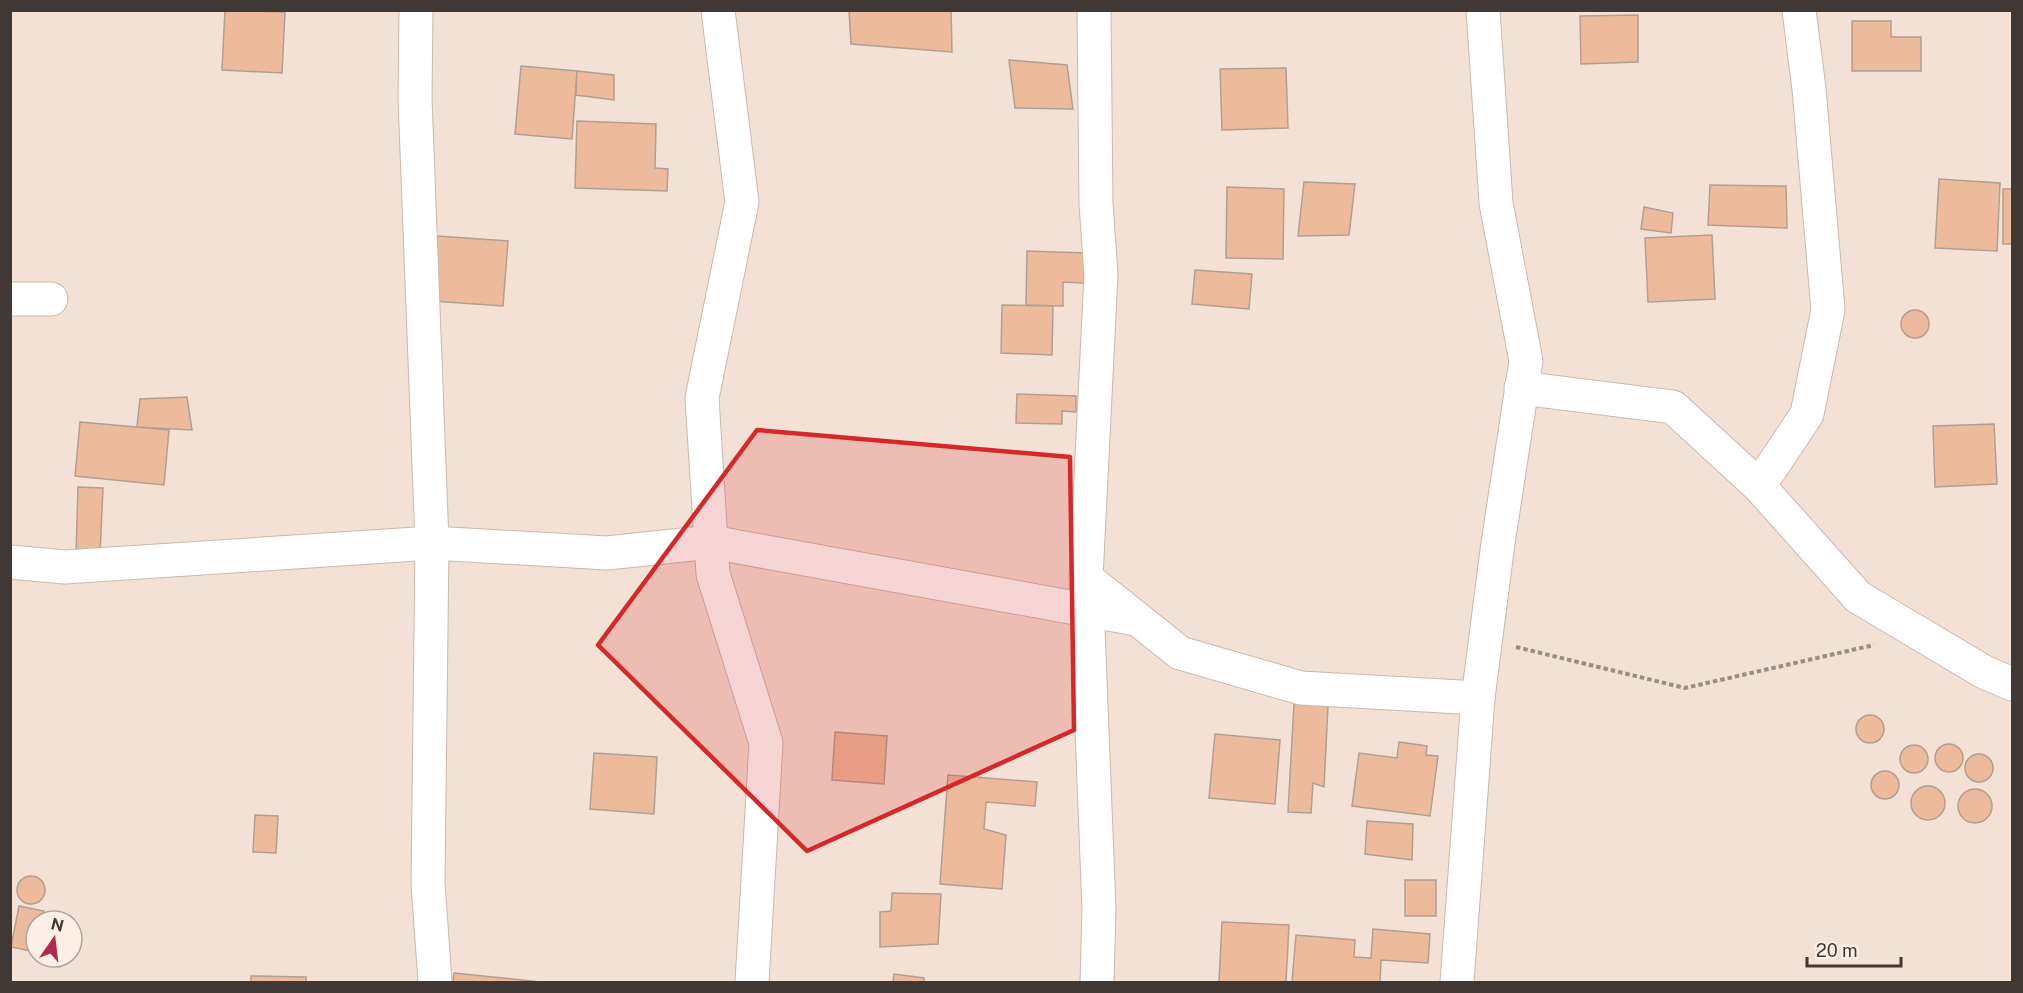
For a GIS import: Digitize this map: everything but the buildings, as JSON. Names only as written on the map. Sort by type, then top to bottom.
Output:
[{"type":"street","points":[[416,10],[415,99],[432,543],[428,883],[435,982]]},
{"type":"street","points":[[718,10],[742,202],[702,398],[713,574],[766,743],[752,982]]},
{"type":"street","points":[[1094,10],[1096,204],[1101,275],[1086,594],[1099,909],[1097,982]]},
{"type":"street","points":[[1457,982],[1478,698],[1498,543],[1526,361],[1496,203],[1483,10]]},
{"type":"street","points":[[1759,486],[1807,414],[1828,310],[1809,89],[1799,10]]},
{"type":"street","points":[[10,300],[51,299]]},
{"type":"street","points":[[1521,388],[1674,407],[1759,486],[1858,597],[1984,672],[2013,684]]},
{"type":"street","points":[[10,562],[65,567],[432,543],[607,552],[711,542],[1086,594],[1136,619],[1180,653],[1301,688],[1478,698]]},
{"type":"path","points":[[1486,639],[1685,688],[1922,634]]},
{"type":"highlighted area","points":[[757,430],[1070,457],[1074,730],[807,851],[598,645]]}]
